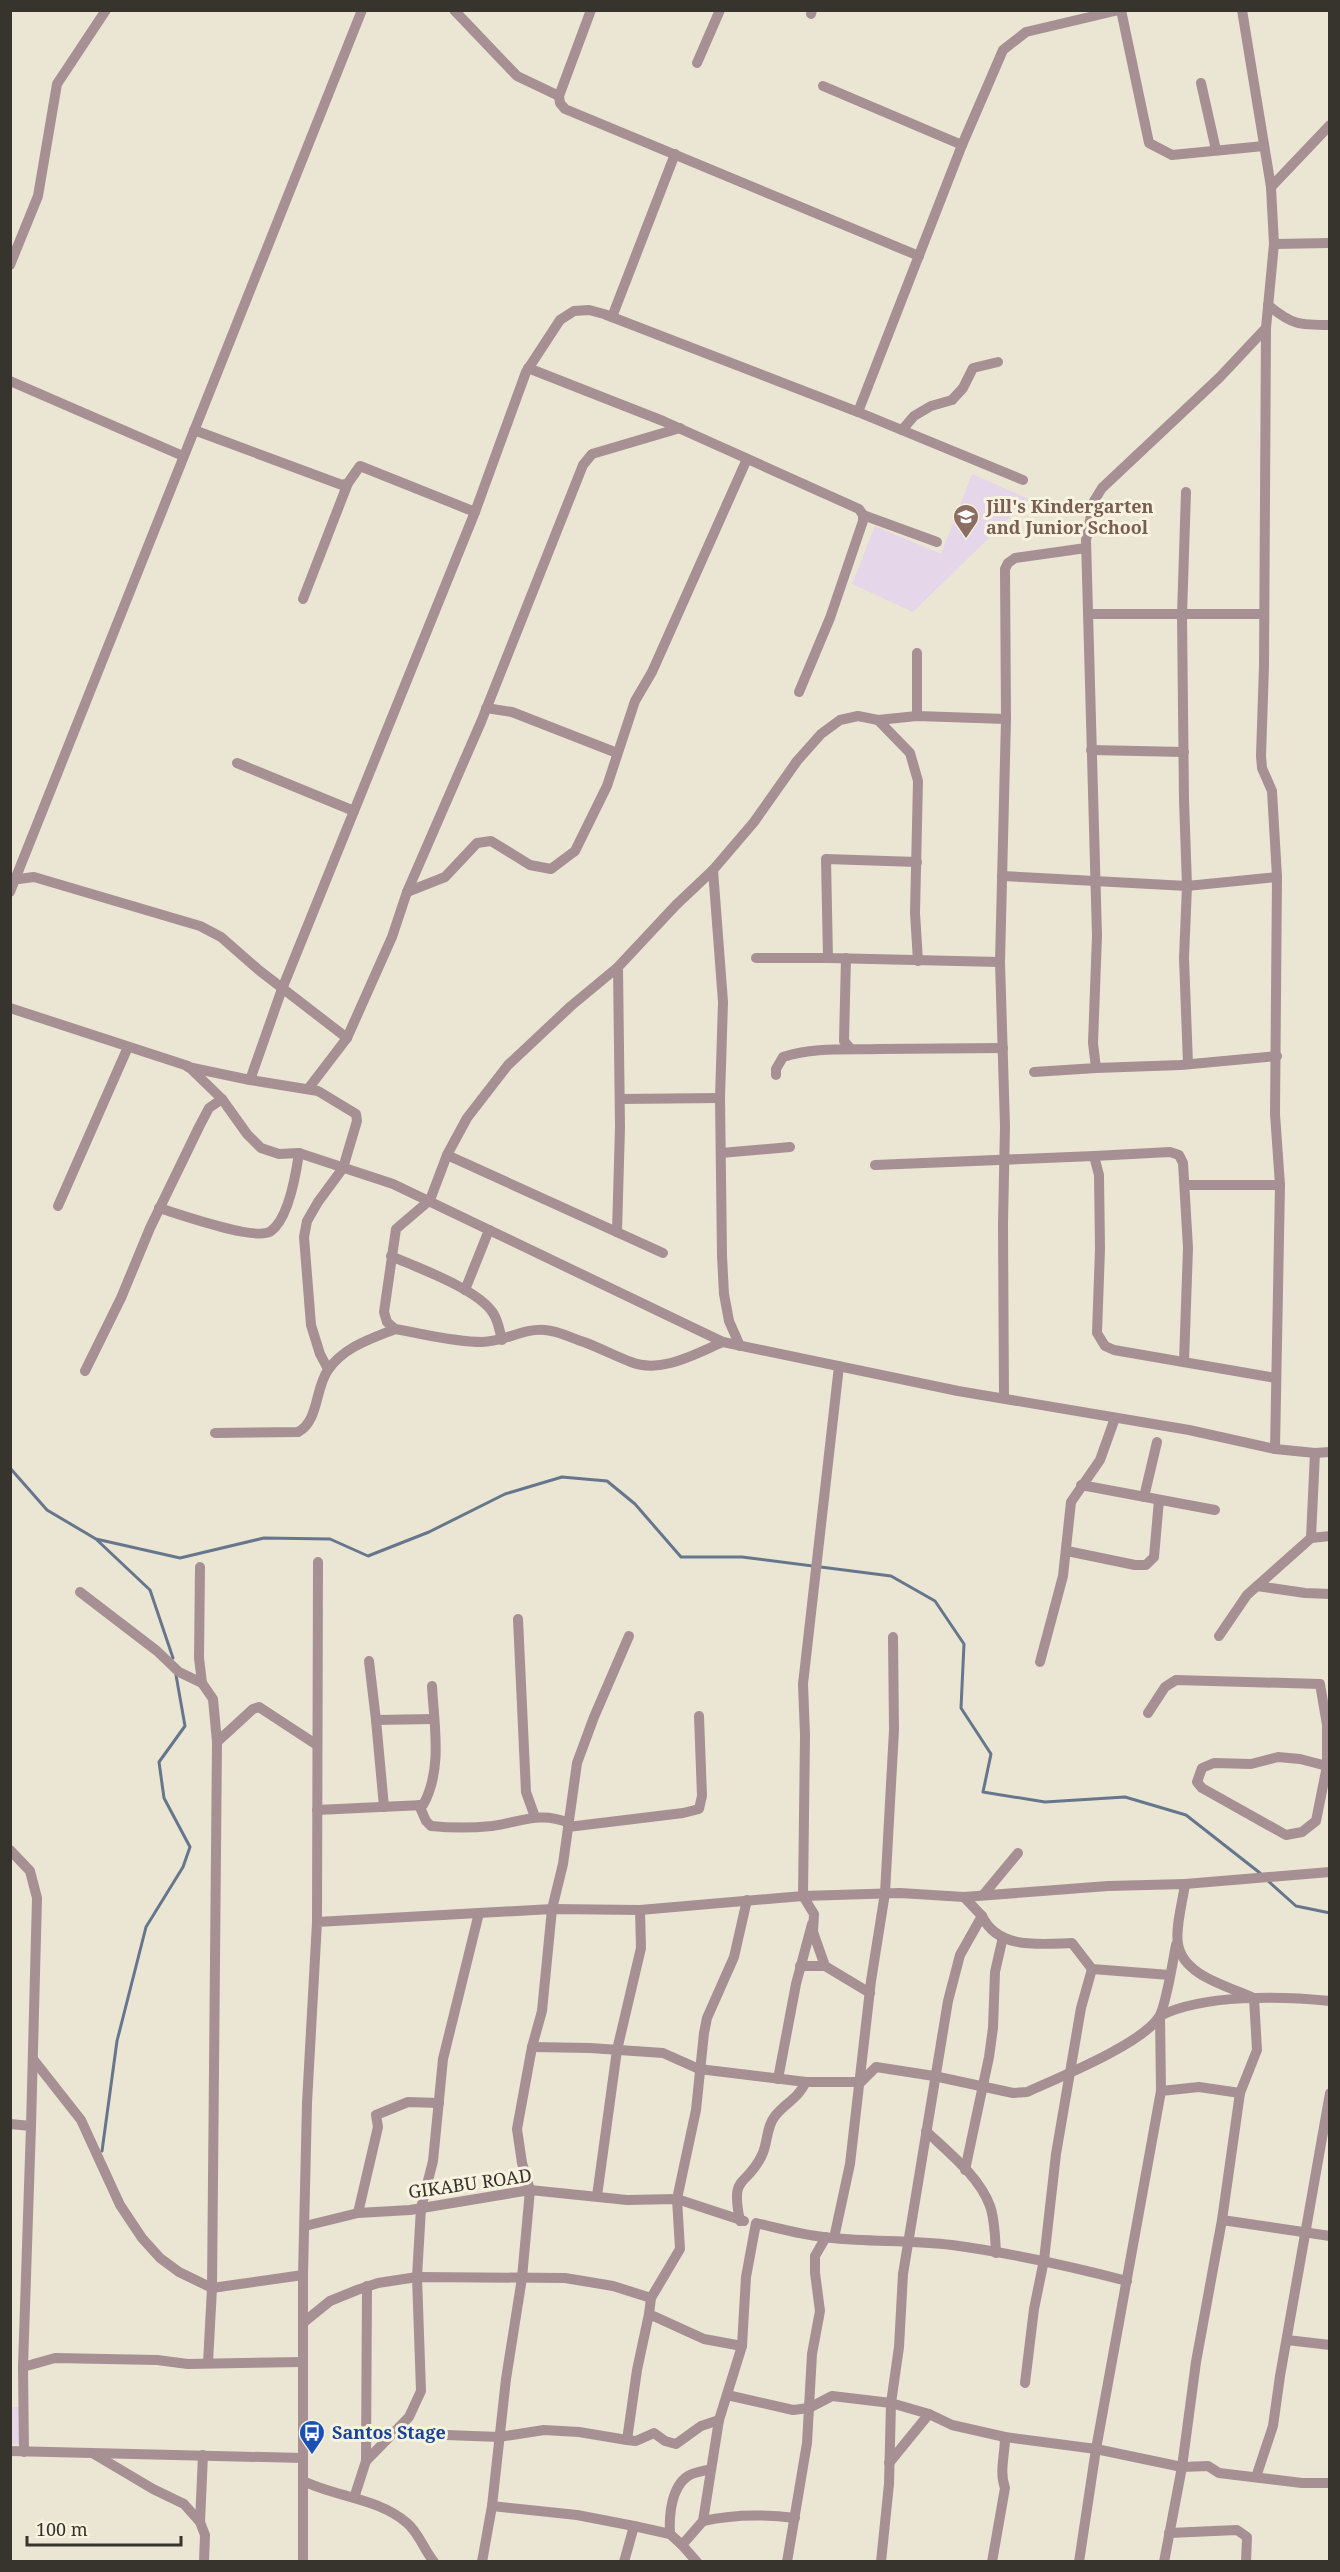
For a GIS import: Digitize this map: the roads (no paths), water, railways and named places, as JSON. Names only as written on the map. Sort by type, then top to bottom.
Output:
[{"type":"street","points":[[10,265],[38,196],[57,84],[106,10]]},
{"type":"street","points":[[10,892],[12,880],[362,10]]},
{"type":"street","points":[[454,10],[517,76],[559,96]]},
{"type":"street","points":[[591,10],[559,96],[560,104],[565,109],[919,256]]},
{"type":"street","points":[[697,63],[720,10]]},
{"type":"street","points":[[858,412],[962,145],[1003,50],[1013,40],[1026,32],[1120,10],[1149,143],[1172,155],[1264,146]]},
{"type":"street","points":[[1242,10],[1271,187],[1274,244],[1266,328],[1261,756],[1262,768],[1272,791],[1277,877],[1275,1114],[1280,1185],[1275,1449]]},
{"type":"street","points":[[1202,83],[1216,150]]},
{"type":"street","points":[[823,86],[962,145]]},
{"type":"street","points":[[1271,187],[1329,125]]},
{"type":"street","points":[[612,316],[675,154]]},
{"type":"street","points":[[1274,244],[1329,243]]},
{"type":"street","points":[[1268,305],[1283,318],[1300,325],[1329,325]]},
{"type":"street","points":[[250,1080],[282,989],[475,512],[528,368],[560,320],[574,311],[590,310],[612,316],[858,412],[1023,480]]},
{"type":"street","points":[[1096,1068],[1093,1043],[1098,936],[1086,548],[1090,515],[1094,501],[1102,488],[1220,377],[1266,328]]},
{"type":"street","points":[[902,430],[914,416],[931,406],[952,400],[963,388],[973,368],[998,362]]},
{"type":"street","points":[[528,368],[680,429],[860,509],[863,515],[936,542]]},
{"type":"street","points":[[10,381],[183,456]]},
{"type":"street","points":[[308,1089],[347,1038],[392,937],[407,892],[486,708],[586,459],[592,454],[680,429]]},
{"type":"street","points":[[194,430],[342,485],[348,483]]},
{"type":"street","points":[[407,892],[445,877],[477,843],[491,841],[530,866],[551,869],[575,851],[607,786],[635,701],[652,672],[747,459]]},
{"type":"street","points":[[303,599],[348,483],[360,466],[475,512]]},
{"type":"street","points":[[1186,492],[1182,615],[1187,886],[1184,958],[1188,1064]]},
{"type":"street","points":[[799,692],[830,618],[863,515]]},
{"type":"street","points":[[1004,1398],[1003,1048],[1000,962],[1006,719],[1005,569],[1008,563],[1015,558],[1086,548]]},
{"type":"street","points":[[1088,614],[1264,614]]},
{"type":"street","points":[[917,653],[917,716]]},
{"type":"street","points":[[486,708],[512,712],[617,753]]},
{"type":"street","points":[[723,1342],[676,1362],[655,1365],[633,1363],[602,1348],[555,1331],[529,1330],[502,1340],[466,1341],[396,1329],[387,1323],[384,1312],[396,1229],[430,1200],[447,1155],[467,1118],[508,1065],[571,1006],[618,967],[676,905],[713,870],[754,822],[797,761],[821,734],[840,720],[858,716],[878,720],[917,716],[1006,719]]},
{"type":"street","points":[[878,720],[910,753],[918,781],[915,913],[918,961]]},
{"type":"street","points":[[1091,750],[1184,752]]},
{"type":"street","points":[[237,763],[354,812]]},
{"type":"street","points":[[828,958],[825,859],[917,862]]},
{"type":"street","points":[[713,870],[723,1002],[720,1098],[724,1294],[729,1321],[740,1346]]},
{"type":"street","points":[[1002,876],[1187,886],[1277,877]]},
{"type":"street","points":[[12,880],[34,877],[200,926],[221,937],[282,989],[347,1038]]},
{"type":"street","points":[[756,958],[1000,962]]},
{"type":"street","points":[[846,958],[844,1041],[849,1047]]},
{"type":"street","points":[[617,1232],[620,1099],[618,967]]},
{"type":"street","points":[[10,1008],[188,1066],[250,1080],[308,1089],[328,1095],[356,1114],[357,1121],[343,1168],[307,1221],[304,1237],[311,1325],[320,1354],[328,1369]]},
{"type":"street","points":[[58,1206],[128,1047]]},
{"type":"street","points":[[776,1075],[776,1069],[783,1057],[796,1052],[849,1047],[1003,1048]]},
{"type":"street","points":[[1034,1072],[1188,1064],[1277,1056]]},
{"type":"street","points":[[188,1066],[222,1099],[247,1134],[261,1148],[279,1155],[299,1153],[393,1184],[723,1342],[958,1391],[1189,1430],[1275,1449],[1329,1452]]},
{"type":"street","points":[[620,1099],[720,1098]]},
{"type":"street","points":[[85,1371],[121,1299],[159,1208],[209,1108],[222,1099]]},
{"type":"street","points":[[721,1153],[790,1147]]},
{"type":"street","points":[[875,1165],[1151,1152],[1170,1152],[1179,1155],[1184,1163],[1188,1248],[1184,1362]]},
{"type":"street","points":[[159,1208],[234,1230],[262,1235],[271,1232],[280,1222],[295,1181],[299,1153]]},
{"type":"street","points":[[447,1155],[663,1252]]},
{"type":"street","points":[[1094,1156],[1099,1175],[1100,1249],[1097,1333],[1106,1346],[1114,1350],[1276,1378]]},
{"type":"street","points":[[1186,1185],[1280,1185]]},
{"type":"street","points":[[465,1290],[489,1230]]},
{"type":"street","points":[[391,1256],[465,1290],[494,1313],[502,1340]]},
{"type":"street","points":[[214,1433],[298,1432],[304,1429],[328,1369],[359,1343],[396,1329]]},
{"type":"street","points":[[825,1966],[813,1932],[814,1914],[803,1896],[805,1735],[803,1684],[806,1647],[818,1569],[818,1548],[839,1366]]},
{"type":"street","points":[[1040,1662],[1063,1576],[1071,1502],[1100,1460],[1116,1418]]},
{"type":"street","points":[[1144,1497],[1157,1443]]},
{"type":"street","points":[[1311,1538],[1315,1453]]},
{"type":"street","points":[[1081,1485],[1215,1510]]},
{"type":"street","points":[[1067,1551],[1135,1565],[1146,1565],[1154,1557],[1159,1500]]},
{"type":"street","points":[[1219,1636],[1237,1606],[1257,1586],[1311,1538],[1329,1536]]},
{"type":"street","points":[[303,2562],[303,2275],[307,2103],[317,1922],[318,1562]]},
{"type":"street","points":[[200,1567],[199,1658],[202,1683],[213,1699],[217,1742],[212,2288],[208,2363]]},
{"type":"street","points":[[1257,1586],[1329,1594]]},
{"type":"street","points":[[80,1592],[157,1651],[179,1672],[202,1683]]},
{"type":"street","points":[[518,1619],[526,1792],[535,1817]]},
{"type":"street","points":[[482,2562],[492,2506],[506,2379],[522,2278],[530,2190],[522,2163],[517,2129],[532,2047],[542,2011],[552,1909],[569,1825],[578,1763],[594,1717],[629,1636]]},
{"type":"street","points":[[787,2562],[807,2443],[812,2354],[820,2311],[815,2256],[830,2238],[850,2164],[870,1993],[885,1893],[894,1730],[893,1637]]},
{"type":"street","points":[[369,1661],[384,1808]]},
{"type":"street","points":[[1148,1713],[1160,1693],[1176,1680],[1325,1684],[1328,1766],[1316,1821],[1302,1832],[1286,1835],[1202,1788],[1197,1782],[1202,1768],[1214,1763],[1251,1764],[1278,1757],[1300,1759],[1328,1766]]},
{"type":"street","points":[[317,1810],[423,1805],[427,1799],[436,1763],[432,1686]]},
{"type":"street","points":[[217,1742],[258,1707],[318,1745]]},
{"type":"street","points":[[419,1805],[426,1821],[431,1826],[458,1828],[492,1826],[535,1817],[555,1818],[569,1825],[683,1813],[699,1809],[702,1796],[699,1716]]},
{"type":"street","points":[[376,1720],[434,1719]]},
{"type":"street","points":[[10,1850],[30,1871],[37,1898],[23,2367],[24,2452]]},
{"type":"street","points":[[984,1894],[1018,1853]]},
{"type":"street","points":[[317,1922],[552,1909],[640,1910],[803,1896],[885,1893],[964,1897],[984,1894],[1185,1884],[1329,1872]]},
{"type":"street","points":[[1079,2562],[1096,2449],[1161,2091],[1160,2016],[1177,1942],[1185,1884]]},
{"type":"street","points":[[964,1897],[982,1916],[987,1928],[1010,1942],[1072,1942],[1092,1969],[1170,1975]]},
{"type":"street","points":[[627,2440],[637,2370],[651,2298],[680,2249],[677,2199],[696,2110],[699,2069],[707,2018],[734,1957],[747,1900]]},
{"type":"street","points":[[597,2196],[617,2050],[641,1948],[640,1910]]},
{"type":"street","points":[[366,2461],[409,2417],[421,2391],[417,2277],[421,2208],[433,2161],[443,2059],[479,1913]]},
{"type":"street","points":[[778,2079],[800,1966],[814,1914]]},
{"type":"street","points":[[881,2562],[891,2403],[899,2347],[903,2274],[948,2001],[960,1954],[982,1916]]},
{"type":"street","points":[[965,2170],[993,2028],[994,1972],[1003,1937]]},
{"type":"street","points":[[1177,1942],[1182,1959],[1190,1967],[1254,1998]]},
{"type":"street","points":[[800,1966],[825,1966],[870,1993]]},
{"type":"street","points":[[1025,2383],[1034,2310],[1044,2260],[1056,2154],[1081,2008],[1092,1969]]},
{"type":"street","points":[[532,2047],[663,2053],[699,2069],[806,2082],[861,2082],[876,2067],[934,2076],[982,2092],[1013,2093],[1027,2092],[1071,2072],[1126,2043],[1147,2029],[1160,2016],[1174,2009],[1277,1996],[1329,2001]]},
{"type":"street","points":[[1164,2562],[1182,2467],[1196,2362],[1222,2220],[1240,2093],[1257,2050],[1254,1998]]},
{"type":"street","points":[[33,2059],[81,2120],[120,2205],[142,2238],[160,2258],[179,2272],[212,2288],[303,2275]]},
{"type":"street","points":[[740,2221],[736,2202],[739,2184],[760,2160],[768,2129],[775,2116],[799,2096],[806,2082]]},
{"type":"street","points":[[1161,2091],[1199,2086],[1240,2093]]},
{"type":"street","points":[[1256,2477],[1274,2426],[1329,2093]]},
{"type":"street","points":[[358,2213],[378,2127],[379,2120],[376,2115],[408,2102],[439,2103]]},
{"type":"street","points":[[10,2124],[31,2126]]},
{"type":"street","points":[[926,2131],[965,2170],[990,2205],[996,2253]]},
{"type":"street","name":"GIKABU ROAD","points":[[305,2226],[358,2213],[421,2208],[530,2190],[627,2200],[677,2199]]},
{"type":"street","points":[[677,2199],[740,2221],[800,2234],[830,2238],[952,2245],[1044,2260],[1127,2281]]},
{"type":"street","points":[[1222,2220],[1329,2236]]},
{"type":"street","points":[[682,2545],[703,2520],[719,2420],[742,2346],[746,2277],[756,2223]]},
{"type":"street","points":[[304,2322],[330,2301],[367,2286],[417,2277],[565,2278],[613,2286],[651,2298]]},
{"type":"street","points":[[354,2498],[366,2461],[367,2286]]},
{"type":"street","points":[[649,2314],[705,2339],[742,2346]]},
{"type":"street","points":[[1287,2340],[1329,2345]]},
{"type":"street","points":[[23,2367],[55,2358],[208,2363],[303,2361]]},
{"type":"street","points":[[727,2395],[793,2410],[809,2408],[832,2396],[891,2403],[929,2414],[952,2425],[1005,2437],[1096,2449],[1182,2467],[1208,2466],[1219,2473],[1302,2483],[1329,2483]]},
{"type":"street","points":[[889,2463],[929,2414]]},
{"type":"street","points":[[394,2433],[499,2437],[544,2430],[579,2432],[636,2441],[654,2433],[665,2441],[676,2444],[701,2426],[719,2420]]},
{"type":"street","points":[[992,2562],[1005,2488],[1001,2478],[1005,2457],[1005,2437]]},
{"type":"street","points":[[10,2451],[303,2458]]},
{"type":"street","points":[[93,2454],[184,2504],[200,2522],[205,2535],[204,2562]]},
{"type":"street","points":[[200,2522],[203,2455]]},
{"type":"street","points":[[670,2534],[670,2520],[677,2488],[688,2476],[711,2469]]},
{"type":"street","points":[[303,2481],[320,2489],[369,2502],[407,2523],[434,2562]]},
{"type":"street","points":[[492,2506],[577,2516],[670,2534],[697,2562]]},
{"type":"street","points":[[703,2520],[762,2513],[795,2518]]},
{"type":"street","points":[[624,2562],[634,2526]]},
{"type":"street","points":[[1169,2534],[1237,2530],[1247,2537],[1246,2562]]},
{"type":"waterway","points":[[10,1468],[47,1510],[96,1539],[180,1558],[264,1538],[330,1539],[368,1556],[429,1532],[505,1494],[562,1477],[607,1481],[635,1504],[681,1557],[742,1557],[891,1576],[935,1601],[964,1644],[961,1708],[991,1754],[983,1792],[1045,1802],[1125,1797],[1186,1815],[1260,1873]]},
{"type":"waterway","points":[[97,1540],[150,1590],[173,1658]]},
{"type":"waterway","points":[[102,2151],[117,2041],[146,1927],[183,1867],[190,1847],[164,1798],[159,1762],[185,1726],[176,1675]]},
{"type":"waterway","points":[[1267,1880],[1296,1906],[1330,1913]]},
{"type":"place","name":"Jill's Kindergarten and Junior School","points":[[966,540]]},
{"type":"place","name":"Santos Stage","points":[[312,2456]]}]
